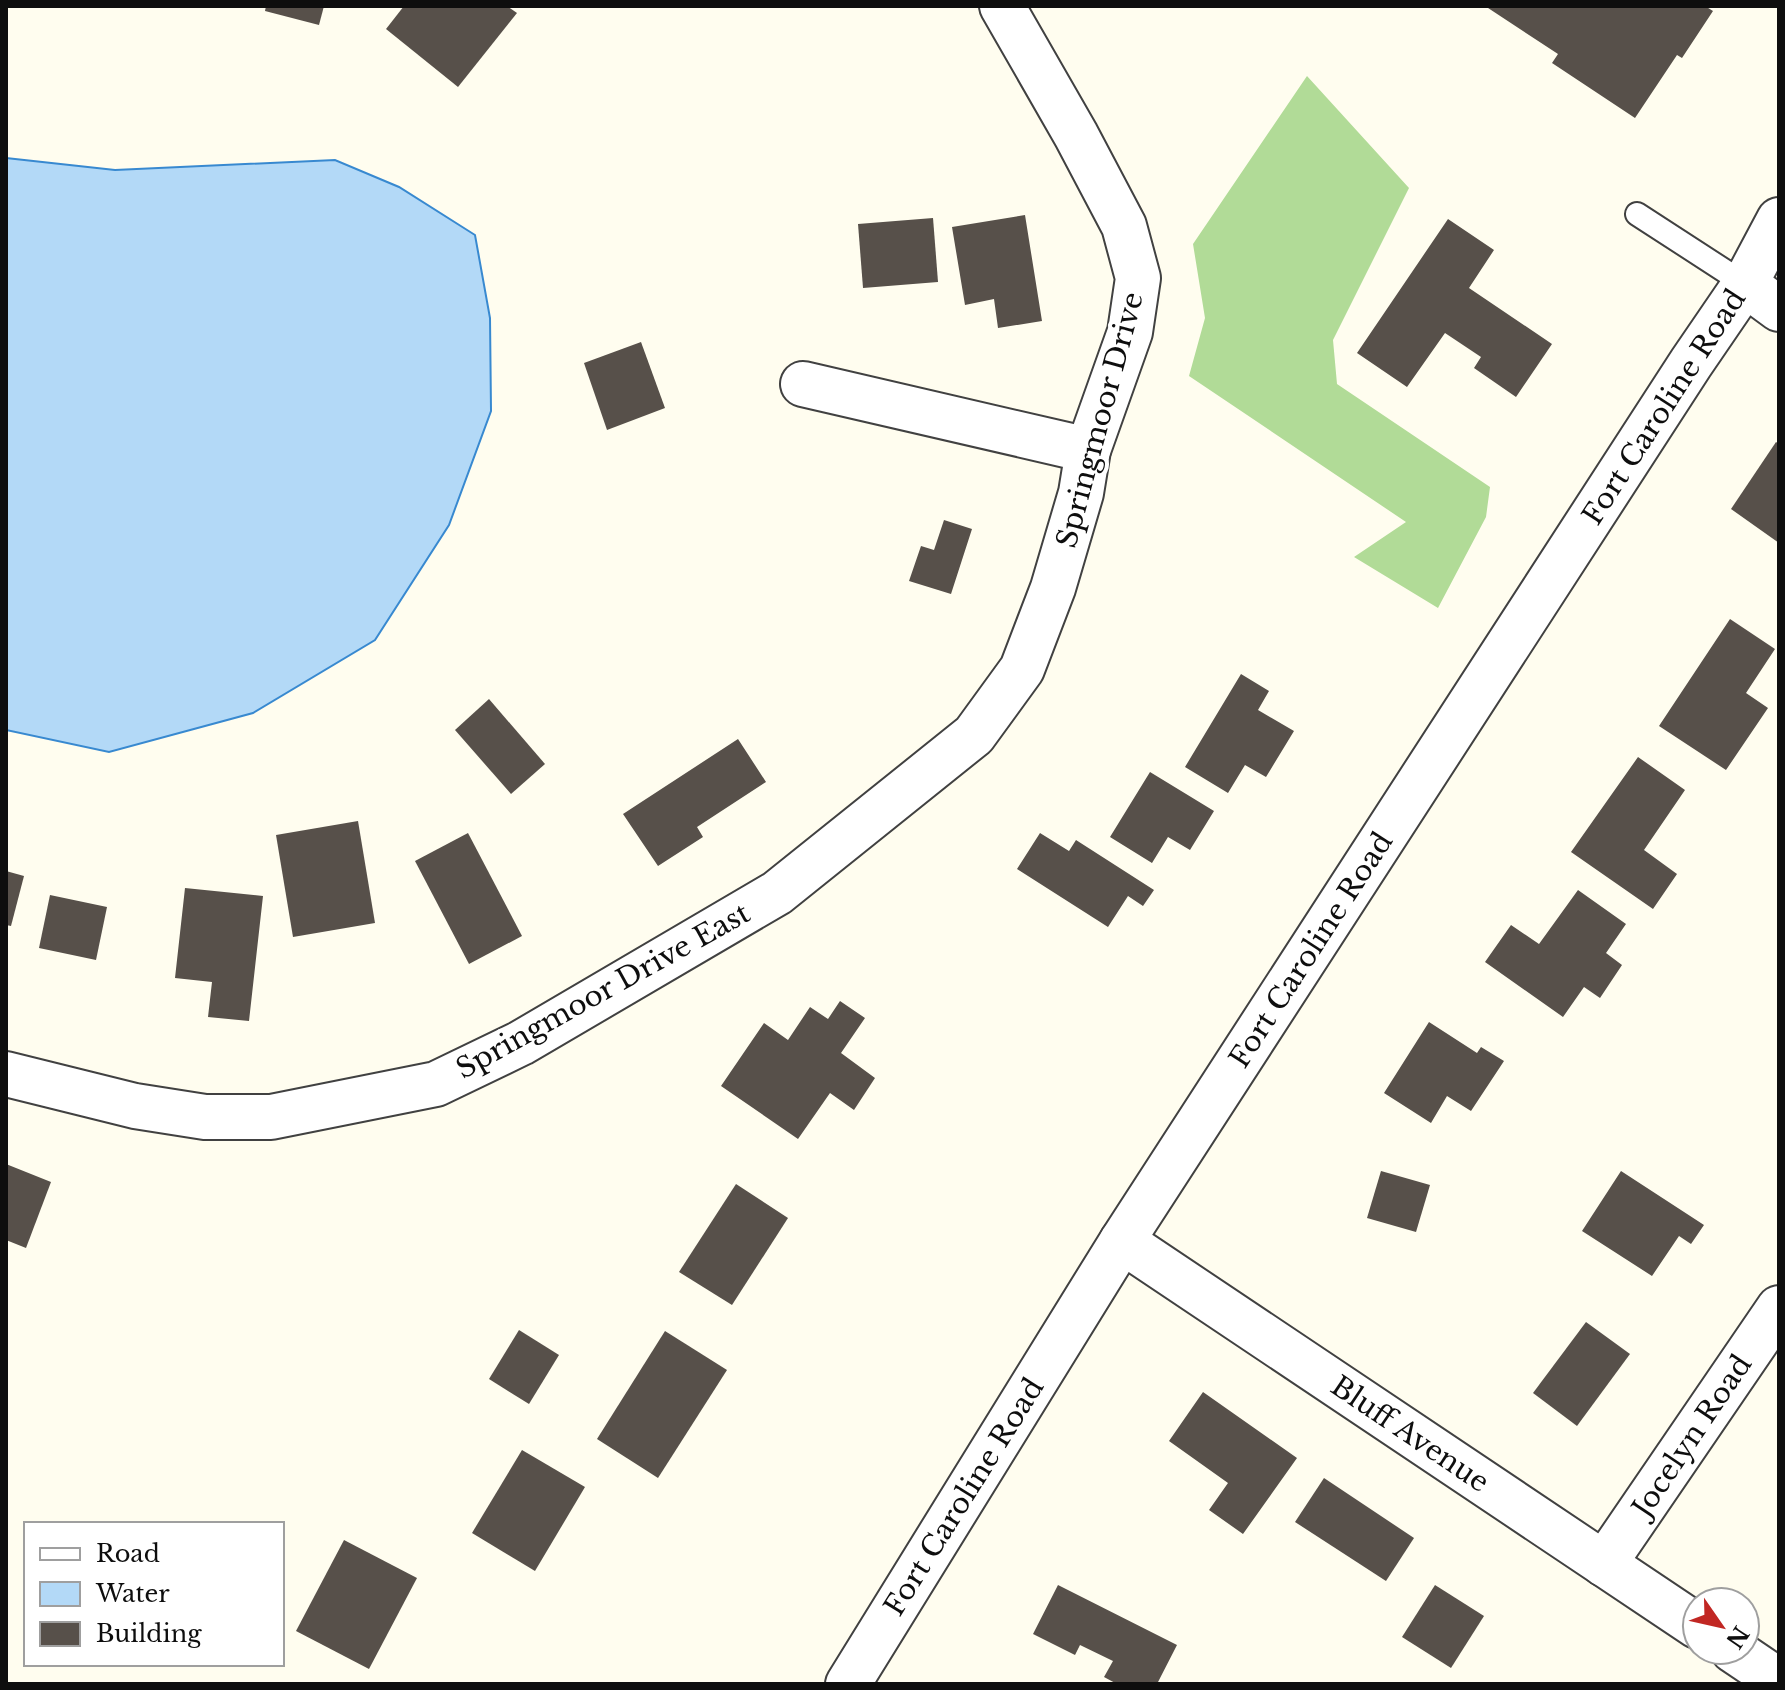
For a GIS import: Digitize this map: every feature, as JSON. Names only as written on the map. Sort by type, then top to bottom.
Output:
[{"type":"street","name":"Springmoor Drive","points":[[1002,6],[1124,226],[1138,278],[1130,332],[1088,450],[1081,493],[1057,575],[1022,669]]},
{"type":"street","name":"Fort Caroline Road","points":[[848,1684],[1122,1241],[1667,400],[1762,296],[1779,220]]},
{"type":"street","points":[[803,384],[1088,450]]},
{"type":"street","name":"Springmoor Drive East","points":[[6,1074],[135,1106],[205,1117],[271,1117],[436,1084],[521,1043],[777,893],[974,735],[1022,669]]},
{"type":"street","name":"Bluff Avenue","points":[[1122,1241],[1681,1615]]},
{"type":"street","name":"Jocelyn Road","points":[[1604,1564],[1779,1308]]},
{"type":"street","points":[[1757,1666],[1779,1681]]},
{"type":"lane","points":[[1637,214],[1762,296]]},
{"type":"green space","points":[[1307,76],[1409,188],[1333,340],[1337,384],[1490,487],[1486,517],[1438,608],[1354,557],[1406,522],[1189,376],[1205,318],[1193,244]]},
{"type":"water","points":[[6,158],[115,170],[335,160],[399,187],[475,235],[490,318],[491,411],[449,525],[375,640],[253,713],[109,752],[6,730]]},
{"type":"building","points":[[266,6],[324,6],[319,25],[265,11]]},
{"type":"building","points":[[404,6],[507,6],[517,13],[458,87],[386,29]]},
{"type":"building","points":[[1485,6],[1705,6],[1713,11],[1682,58],[1677,55],[1635,118],[1552,63],[1558,54]]},
{"type":"building","points":[[1025,215],[1042,321],[998,328],[994,299],[965,305],[952,227]]},
{"type":"building","points":[[933,218],[938,282],[863,288],[858,224]]},
{"type":"building","points":[[1448,219],[1494,250],[1469,288],[1552,344],[1516,397],[1474,368],[1481,357],[1445,333],[1407,387],[1357,353]]},
{"type":"building","points":[[641,342],[665,408],[607,430],[584,363]]},
{"type":"building","points":[[1776,442],[1779,444],[1779,543],[1731,509]]},
{"type":"building","points":[[944,520],[972,529],[951,594],[909,581],[921,546],[934,550]]},
{"type":"building","points":[[1730,619],[1775,649],[1746,693],[1768,708],[1726,770],[1659,726]]},
{"type":"building","points":[[1241,674],[1269,691],[1258,710],[1294,731],[1266,777],[1245,765],[1228,793],[1185,767]]},
{"type":"building","points":[[489,699],[545,764],[511,794],[455,730]]},
{"type":"building","points":[[738,739],[766,782],[697,827],[703,837],[658,866],[623,814]]},
{"type":"building","points":[[1638,757],[1685,790],[1644,850],[1677,874],[1653,909],[1571,852]]},
{"type":"building","points":[[1150,772],[1214,811],[1190,850],[1168,837],[1152,863],[1110,837]]},
{"type":"building","points":[[358,821],[375,923],[293,937],[276,835]]},
{"type":"building","points":[[468,833],[522,936],[469,964],[415,861]]},
{"type":"building","points":[[1040,833],[1069,851],[1076,840],[1154,890],[1143,906],[1128,896],[1108,927],[1017,869]]},
{"type":"building","points":[[6,871],[24,876],[11,926],[6,925]]},
{"type":"building","points":[[185,888],[263,896],[249,1021],[208,1017],[212,982],[175,978]]},
{"type":"building","points":[[1578,890],[1626,924],[1606,953],[1622,965],[1600,998],[1584,987],[1563,1017],[1485,962],[1511,925],[1539,944]]},
{"type":"building","points":[[50,895],[107,907],[96,960],[39,948]]},
{"type":"building","points":[[840,1001],[865,1018],[841,1053],[875,1078],[854,1110],[830,1093],[798,1139],[721,1086],[764,1023],[788,1040],[810,1007],[828,1019]]},
{"type":"building","points":[[1429,1022],[1477,1053],[1481,1047],[1504,1061],[1471,1111],[1447,1096],[1431,1123],[1384,1093]]},
{"type":"building","points":[[6,1164],[51,1182],[26,1248],[6,1240]]},
{"type":"building","points":[[1381,1171],[1430,1185],[1416,1232],[1367,1218]]},
{"type":"building","points":[[1621,1171],[1704,1225],[1691,1244],[1679,1236],[1652,1276],[1582,1231]]},
{"type":"building","points":[[736,1184],[788,1218],[732,1305],[679,1272]]},
{"type":"building","points":[[1586,1322],[1630,1354],[1577,1426],[1533,1393]]},
{"type":"building","points":[[519,1330],[559,1355],[529,1404],[489,1379]]},
{"type":"building","points":[[665,1331],[727,1370],[658,1478],[597,1439]]},
{"type":"building","points":[[1203,1392],[1297,1458],[1243,1534],[1209,1510],[1228,1483],[1169,1441]]},
{"type":"building","points":[[522,1450],[585,1487],[535,1571],[472,1533]]},
{"type":"building","points":[[1324,1478],[1414,1538],[1386,1581],[1295,1522]]},
{"type":"building","points":[[344,1540],[417,1578],[369,1669],[296,1631]]},
{"type":"building","points":[[1058,1585],[1177,1645],[1157,1684],[1117,1684],[1104,1677],[1113,1661],[1080,1645],[1075,1655],[1033,1634]]},
{"type":"building","points":[[1435,1585],[1484,1616],[1451,1668],[1402,1637]]}]
